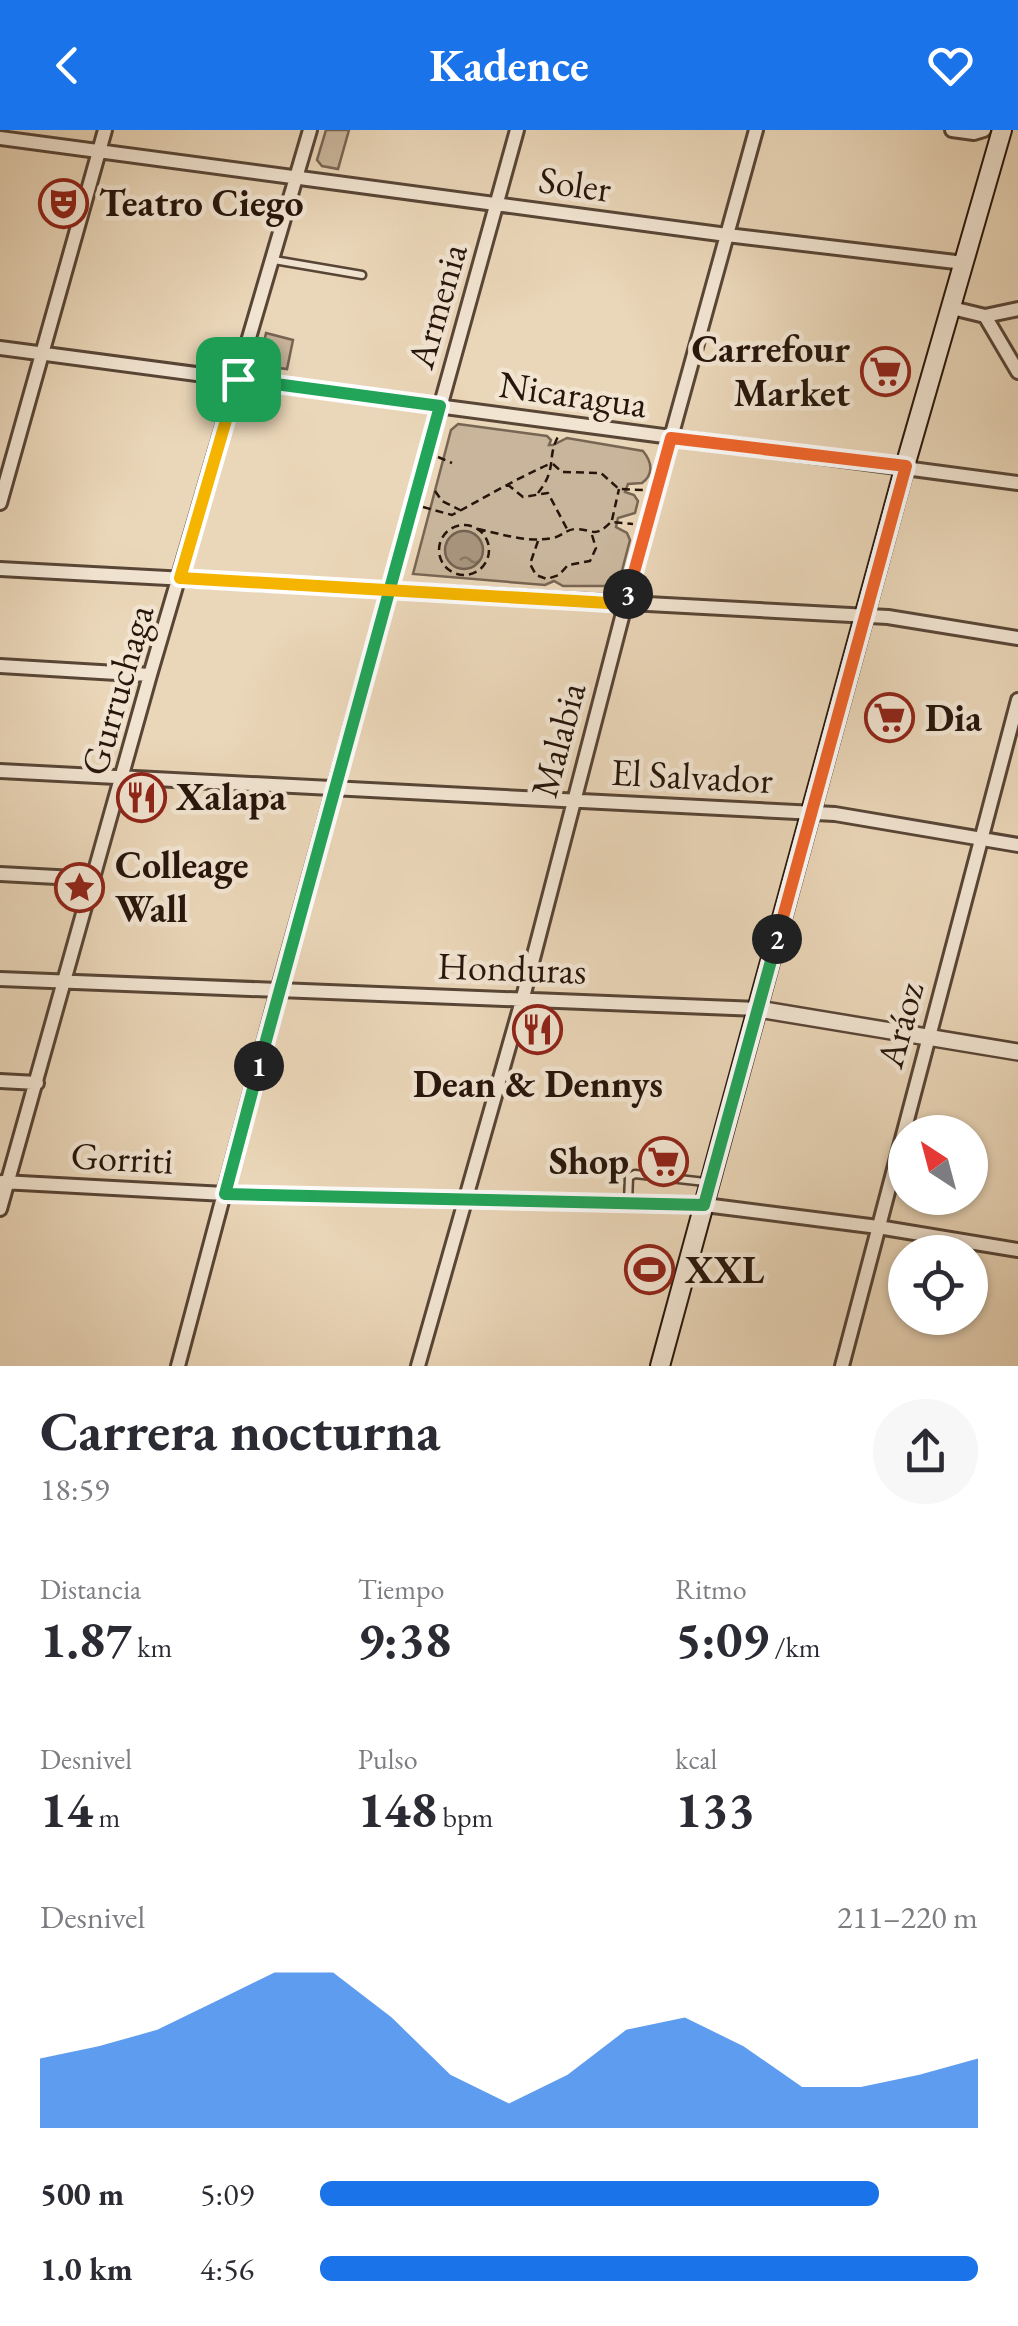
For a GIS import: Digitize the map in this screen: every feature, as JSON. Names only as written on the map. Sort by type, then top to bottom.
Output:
[{"type":"main road","points":[[660,1366],[1002,130]]},
{"type":"street","points":[[0,503],[105,130]]},
{"type":"street","name":"Gurruchaga","points":[[0,1209],[4,1182],[66,983],[150,676],[310,130]]},
{"type":"street","name":"Armenia","points":[[178,1366],[278,991],[518,130]]},
{"type":"street","name":"Malabia","points":[[418,1366],[522,1000],[756,130]]},
{"type":"street","points":[[952,130],[974,134],[984,130]]},
{"type":"street","name":"Soler","points":[[0,138],[964,264]]},
{"type":"street","points":[[952,308],[985,316],[1018,309]]},
{"type":"street","points":[[985,316],[1018,372]]},
{"type":"street","name":"Nicaragua","points":[[0,348],[1018,483]]},
{"type":"street","points":[[0,569],[866,616],[1018,638]]},
{"type":"street","points":[[0,666],[150,676]]},
{"type":"street","name":"Aráoz","points":[[842,1366],[1018,700]]},
{"type":"street","name":"El Salvador","points":[[0,771],[810,813],[1018,845]]},
{"type":"street","points":[[0,874],[94,879]]},
{"type":"street","name":"Honduras","points":[[0,979],[758,1010],[1018,1052]]},
{"type":"street","points":[[0,1081],[37,1082]]},
{"type":"street","name":"Gorriti","points":[[4,1182],[225,1194],[704,1205],[878,1226],[1018,1250]]},
{"type":"lane","points":[[272,260],[362,275]]},
{"type":"lane","points":[[628,1203],[627,1183],[634,1174],[710,1183]]},
{"type":"path","points":[[537,495],[553,474],[553,446]]},
{"type":"path","points":[[414,502],[452,515],[506,483],[552,463]]},
{"type":"path","points":[[552,463],[562,472],[601,473],[619,489],[656,491]]},
{"type":"path","points":[[506,483],[523,497],[548,493],[568,530]]},
{"type":"path","points":[[478,529],[485,536],[489,554],[478,570],[459,577],[440,555],[443,536],[459,526],[478,529],[521,539],[554,538],[580,529],[591,534],[612,522],[619,489]]},
{"type":"path","points":[[436,491],[450,508],[461,510]]},
{"type":"path","points":[[459,526],[461,510]]},
{"type":"path","points":[[612,522],[647,525]]},
{"type":"path","points":[[537,538],[538,547],[530,558],[532,571],[542,578],[554,579],[568,565],[590,561],[596,548],[591,534]]},
{"type":"shaded area","points":[[326,130],[349,130],[338,169],[322,166],[317,160]]},
{"type":"shaded area","points":[[266,333],[293,340],[287,369],[263,366],[260,360]]},
{"type":"shaded area","points":[[458,424],[547,436],[551,440],[549,445],[567,438],[643,451],[650,472],[642,483],[628,484],[625,492],[638,501],[635,513],[618,518],[616,527],[627,533],[630,540],[618,586],[563,586],[554,581],[545,585],[413,574],[451,430]]},
{"type":"water","points":[[464,531],[478,536],[483,550],[478,564],[464,569],[450,564],[445,550],[450,536]]},
{"type":"place","name":"Teatro Ciego","points":[[64,203]]},
{"type":"place","name":"Carrefour Market","points":[[885,371]]},
{"type":"place","name":"Dia","points":[[890,718]]},
{"type":"place","name":"Xalapa","points":[[141,797]]},
{"type":"place","name":"Colleage Wall","points":[[80,887]]},
{"type":"place","name":"Dean & Dennys","points":[[538,1030]]},
{"type":"place","name":"Shop","points":[[664,1161]]},
{"type":"place","name":"XXL","points":[[650,1270]]},
{"type":"route","points":[[238,379],[180,578],[390,590],[556,599],[626,604],[671,438],[906,466],[704,1205],[225,1194],[278,991],[390,590],[440,406],[238,379]]}]
